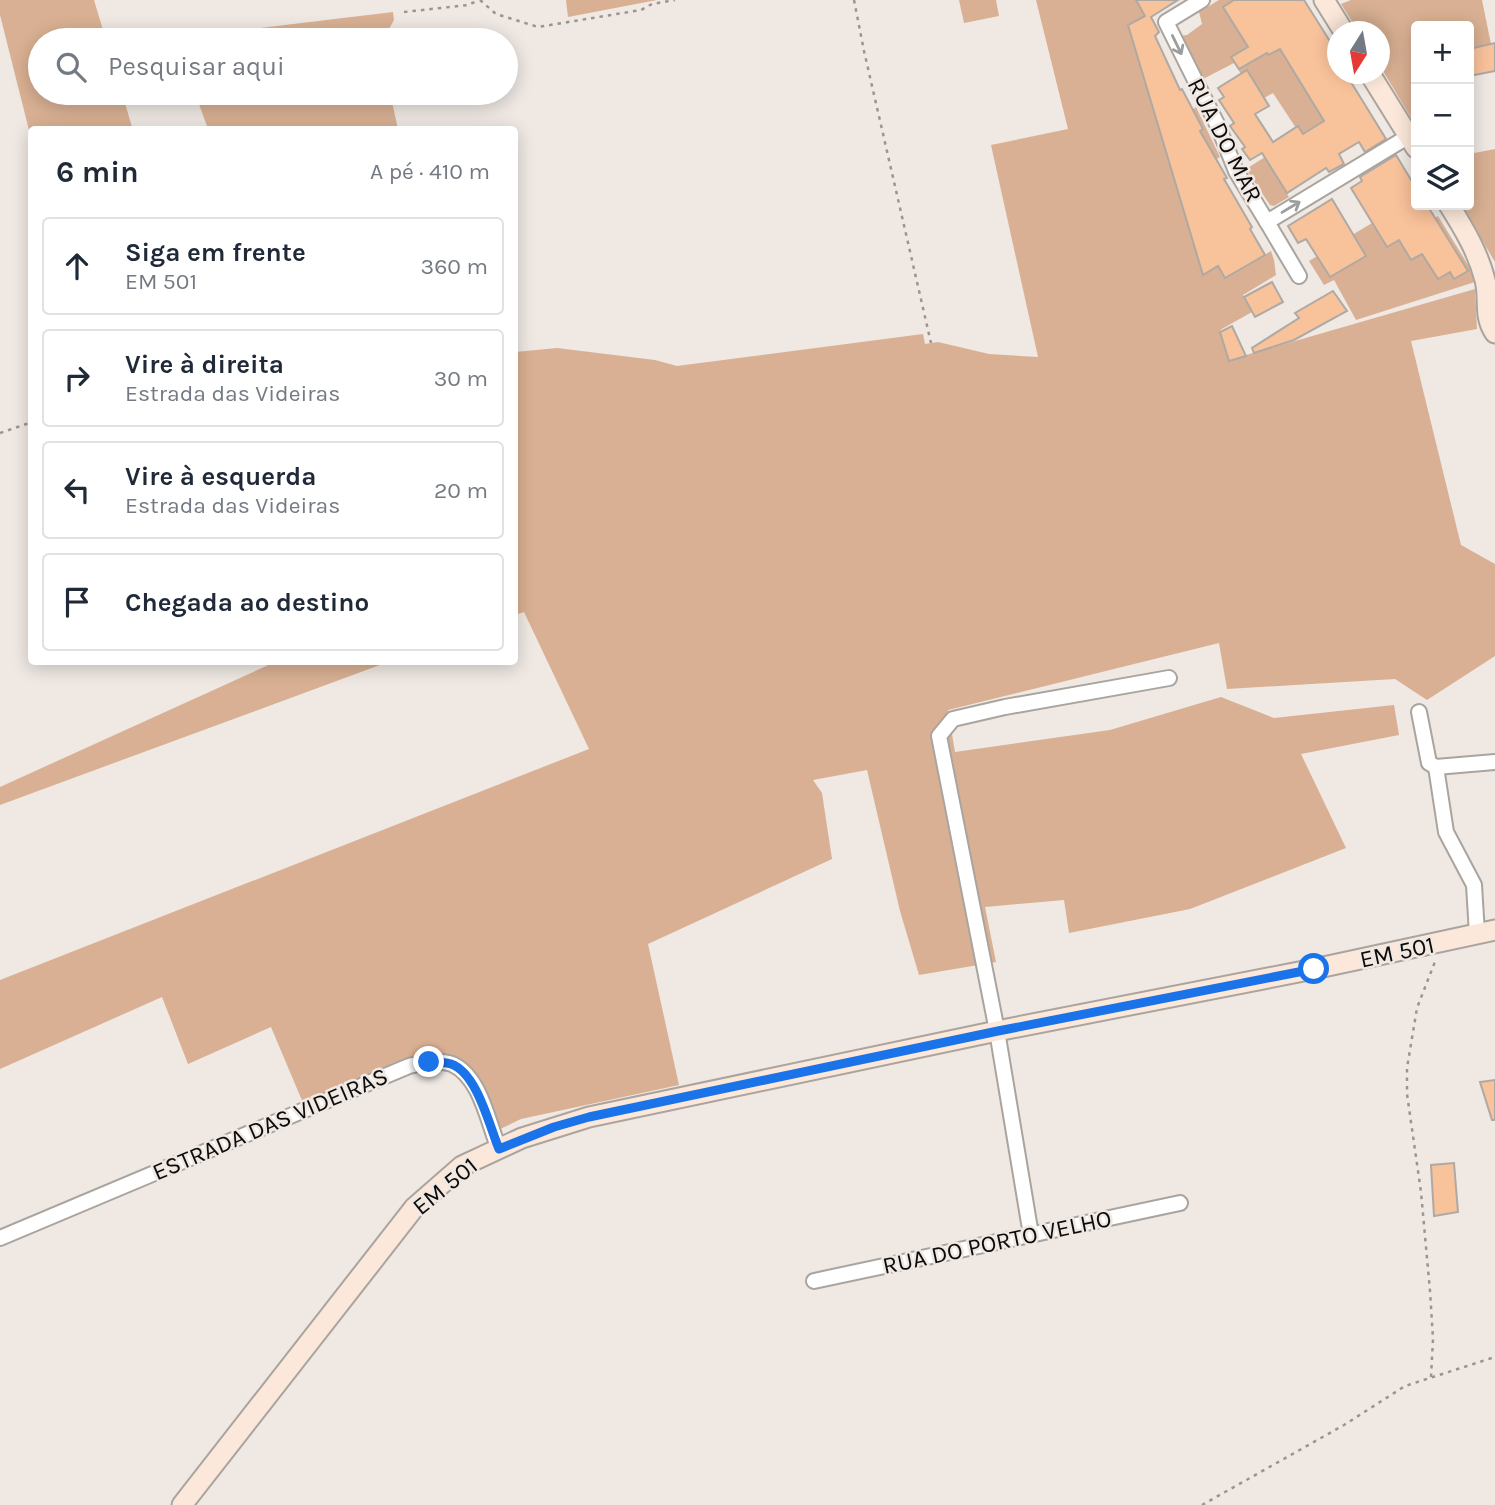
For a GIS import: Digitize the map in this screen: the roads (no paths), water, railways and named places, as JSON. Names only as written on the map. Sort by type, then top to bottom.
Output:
[{"type":"main road","points":[[1324,0],[1337,21]]},
{"type":"main road","points":[[1376,84],[1411,139]]},
{"type":"main road","points":[[1452,210],[1477,252],[1492,296],[1487,317],[1495,333]]},
{"type":"main road","points":[[1477,252],[1495,267]]},
{"type":"main road","name":"EM 501","points":[[182,1505],[414,1208],[462,1166],[499,1149],[554,1127],[589,1117],[1486,932]]},
{"type":"street","name":"RUA DO MAR","points":[[1202,0],[1166,22],[1218,126],[1236,171],[1267,222],[1411,143]]},
{"type":"street","points":[[1267,222],[1300,276]]},
{"type":"street","points":[[1031,1235],[998,1031],[939,736],[953,719],[1004,707],[1169,678]]},
{"type":"street","points":[[1419,712],[1429,763],[1436,767],[1495,762]]},
{"type":"street","points":[[1436,767],[1446,832],[1474,885],[1486,932]]},
{"type":"street","name":"ESTRADA DAS VIDEIRAS","points":[[0,1238],[410,1066],[429,1062],[452,1064],[467,1075],[478,1093],[499,1149]]},
{"type":"street","name":"RUA DO PORTO VELHO","points":[[814,1281],[1180,1203]]}]
